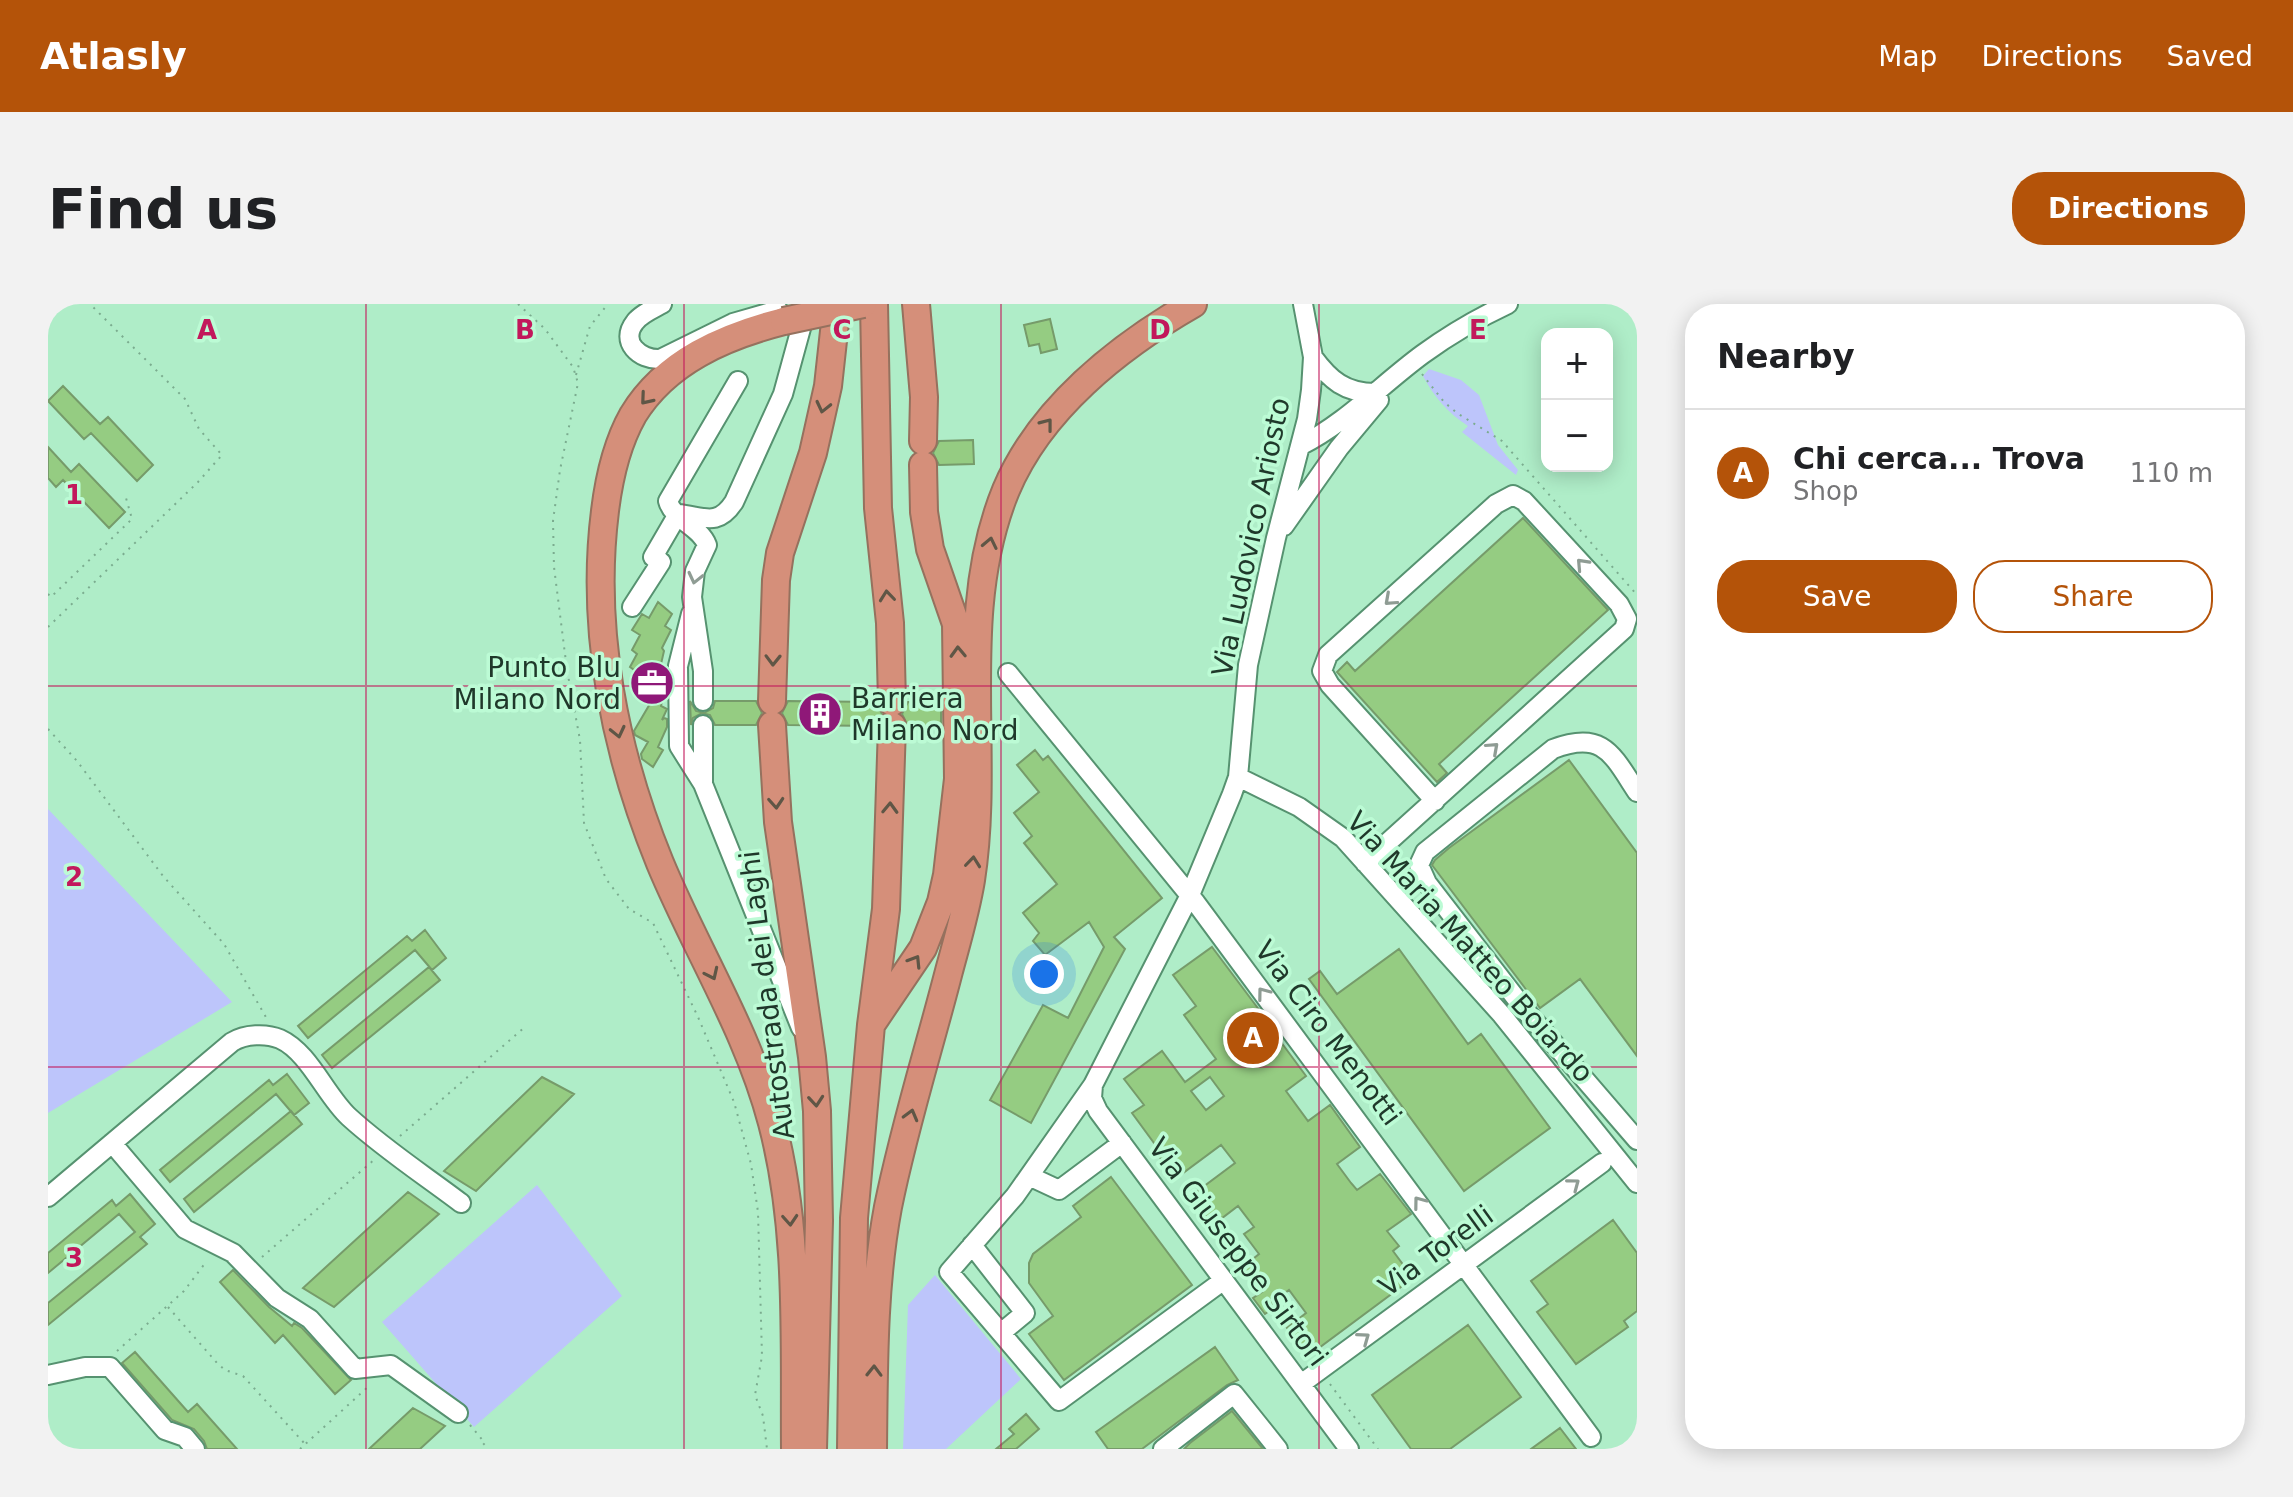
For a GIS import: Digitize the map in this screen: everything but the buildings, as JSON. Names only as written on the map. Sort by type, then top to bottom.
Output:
[{"type":"highway","name":"Autostrada dei Laghi","points":[[813,1449],[819,1221],[817,1111],[778,822],[772,713],[776,580],[780,553],[813,453],[828,386],[837,304]]},
{"type":"highway","points":[[795,1449],[792,1253],[789,1204],[779,1153],[759,1083],[660,862],[623,754],[604,641],[601,556],[609,482],[615,459],[634,414],[649,394],[687,360],[715,343],[787,311],[863,304]]},
{"type":"highway","points":[[851,1449],[854,1218],[871,1025],[886,909],[892,714],[890,623],[878,508],[874,304]]},
{"type":"highway","points":[[871,1025],[923,948],[941,902],[958,779],[956,624],[930,549],[924,512],[924,397],[916,304]]},
{"type":"highway","points":[[873,1449],[875,1316],[883,1235],[971,880],[977,820],[980,605],[991,535],[1019,462],[1054,415],[1109,362],[1193,304]]},
{"type":"street","points":[[662,304],[641,316],[631,328],[634,349],[647,359],[660,359],[733,323],[787,311],[791,345],[783,378],[749,470]]},
{"type":"street","points":[[678,514],[712,519],[723,515],[734,502],[783,394],[807,304]]},
{"type":"street","name":"Via Ludovico Ariosto","points":[[1001,1333],[949,1272],[1029,1176],[1093,1085],[1190,895],[1238,777],[1248,665],[1311,390],[1313,357],[1303,304]]},
{"type":"street","points":[[1339,448],[1323,457],[1313,455],[1300,446],[1321,435],[1407,368],[1477,319],[1508,304]]},
{"type":"street","points":[[1313,357],[1330,379],[1340,386],[1362,393],[1375,393]]},
{"type":"street","points":[[1276,538],[1339,448],[1407,368]]},
{"type":"street","points":[[738,381],[669,496],[670,508],[704,537],[707,545],[695,571],[693,608],[678,666],[679,746],[703,784],[812,1057]]},
{"type":"street","points":[[1365,863],[1435,801],[1624,629],[1627,619],[1619,604],[1524,501],[1513,495],[1496,504],[1328,655],[1322,671],[1330,685],[1435,801]]},
{"type":"street","points":[[632,607],[661,562],[653,557],[678,514]]},
{"type":"street","points":[[693,608],[703,671],[703,701]]},
{"type":"street","name":"Via Ciro Menotti","points":[[1008,673],[1190,895],[1591,1437]]},
{"type":"street","points":[[703,725],[703,784]]},
{"type":"street","points":[[1637,792],[1613,756],[1591,742],[1573,742],[1553,749],[1494,796],[1425,852],[1419,865],[1427,883],[1525,1010],[1637,1140]]},
{"type":"street","name":"Via Maria Matteo Boiardo","points":[[1238,777],[1299,807],[1343,838],[1502,1015],[1637,1183]]},
{"type":"street","points":[[48,1197],[238,1038],[256,1036],[277,1038],[297,1053],[346,1114],[461,1203]]},
{"type":"street","name":"Via Giuseppe Sirtori","points":[[1093,1085],[1091,1092],[1095,1105],[1349,1449]]},
{"type":"street","points":[[112,1143],[185,1229],[233,1253],[277,1298],[310,1319],[355,1369],[391,1365],[458,1413]]},
{"type":"street","points":[[1029,1176],[1059,1190],[1122,1143]]},
{"type":"street","name":"Via Torelli","points":[[1301,1384],[1602,1163]]},
{"type":"street","points":[[972,1245],[1025,1313],[1001,1333],[1059,1401],[1224,1280]]},
{"type":"street","points":[[48,1375],[101,1366],[114,1370],[165,1430],[185,1437],[195,1449]]},
{"type":"street","points":[[1163,1449],[1234,1394],[1278,1449]]},
{"type":"path","points":[[48,627],[222,455],[199,429],[185,399],[90,304]]},
{"type":"path","points":[[576,376],[590,326],[608,304]]},
{"type":"path","points":[[1407,368],[1444,402],[1502,441],[1637,595]]},
{"type":"path","points":[[48,594],[51,597],[132,519],[126,498]]},
{"type":"path","points":[[48,729],[77,761],[163,876],[224,944],[277,1038]]},
{"type":"path","points":[[101,1366],[193,1283],[206,1262]]},
{"type":"path","points":[[168,1307],[217,1363],[225,1370],[243,1376],[305,1444]]},
{"type":"path","points":[[1325,1377],[1378,1449]]},
{"type":"path","points":[[300,1449],[370,1385]]},
{"type":"path","points":[[458,1413],[485,1443],[479,1449]]},
{"type":"shaded area","points":[[1429,369],[1461,380],[1479,395],[1498,445],[1518,470],[1516,475],[1462,432],[1468,426],[1442,404],[1423,376]]},
{"type":"shaded area","points":[[48,809],[232,1002],[48,1113]]},
{"type":"shaded area","points":[[537,1185],[622,1296],[474,1427],[382,1322]]},
{"type":"shaded area","points":[[935,1275],[1021,1379],[946,1449],[903,1449],[908,1305]]},
{"type":"place","name":"Punto Blu Milano Nord","points":[[652,683]]},
{"type":"place","name":"Barriera Milano Nord","points":[[820,714]]},
{"type":"place","name":"Chi cerca... Trova","points":[[1253,1038]]}]
